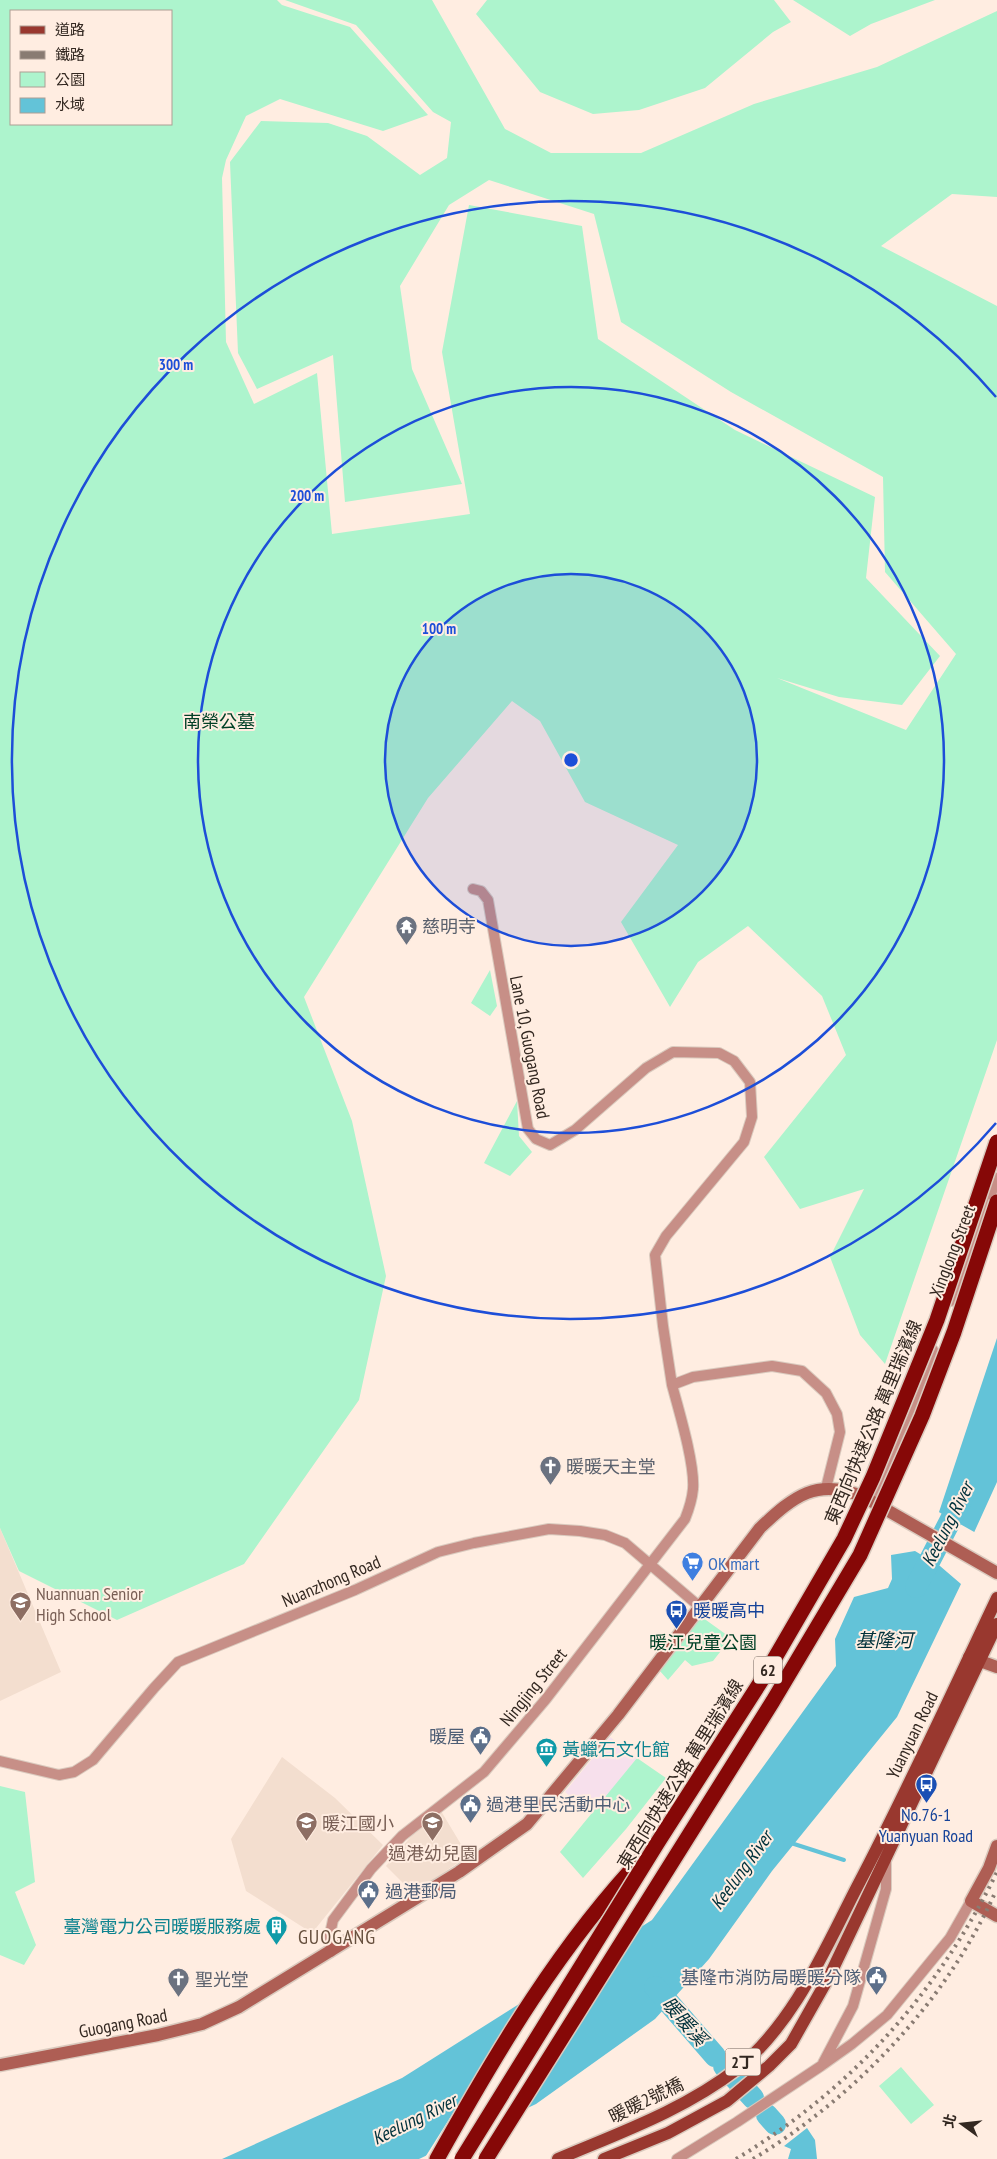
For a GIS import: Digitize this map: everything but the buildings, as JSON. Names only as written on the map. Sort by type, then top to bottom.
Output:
[{"type":"highway","name":"東西向快速公路 萬里瑞濱線","points":[[462,2159],[658,1842],[765,1674],[844,1539],[873,1477],[937,1320],[997,1142]]},
{"type":"highway","name":"62","points":[[486,2159],[773,1701],[860,1555],[922,1416],[954,1332],[997,1202]]},
{"type":"highway","points":[[437,2159],[534,1996],[575,1936],[620,1882],[658,1842]]},
{"type":"main road","name":"Yuanyuan Road","points":[[869,1894],[974,1659],[997,1598]]},
{"type":"main road","name":"Yuanyuan Road","points":[[857,1888],[974,1659],[997,1624]]},
{"type":"main road","name":"暖暖2號橋","points":[[558,2159],[681,2106],[736,2069],[768,2039],[781,2022],[818,1964],[857,1888]]},
{"type":"main road","name":"暖暖2號橋","points":[[604,2159],[668,2133],[727,2101],[769,2066],[791,2044],[830,1975],[869,1894]]},
{"type":"street","name":"Lane 10, Guogang Road","points":[[473,889],[481,891],[488,900],[528,1129],[536,1140],[550,1145],[575,1130],[646,1068],[673,1052],[719,1054],[734,1061],[750,1082],[752,1117],[744,1142],[666,1236],[655,1255],[672,1385]]},
{"type":"street","name":"Xinglong Street","points":[[876,1504],[997,1178]]},
{"type":"street","points":[[672,1385],[693,1377],[772,1366],[802,1371],[826,1393],[837,1414],[840,1432],[826,1488]]},
{"type":"street","name":"Ningjing Street","points":[[331,1952],[330,1934],[333,1920],[371,1869],[402,1836],[484,1772],[546,1699],[685,1519],[694,1487],[691,1465],[672,1385]]},
{"type":"street","name":"Guogang Road","points":[[0,2065],[158,2035],[202,2024],[240,2007],[459,1872],[527,1824],[618,1715],[760,1528],[786,1505],[812,1490],[826,1488],[847,1490],[876,1504],[996,1573]]},
{"type":"street","name":"Nuanzhong Road","points":[[0,1761],[59,1775],[74,1772],[98,1755],[178,1662],[355,1590],[438,1552],[474,1543],[549,1529],[605,1535],[625,1543],[700,1607]]},
{"type":"street","points":[[974,1659],[997,1666]]},
{"type":"street","points":[[821,2066],[852,2044],[887,2015],[950,1938],[989,1868],[997,1846]]},
{"type":"street","name":"Yuanyuan Road","points":[[677,2159],[821,2066],[853,2006],[886,1889],[886,1859]]},
{"type":"street","points":[[971,1901],[997,1916]]},
{"type":"shaded area","name":"Nuannuan Senior High School","points":[[0,1528],[61,1672],[0,1701]]},
{"type":"shaded area","points":[[610,1737],[637,1758],[592,1814],[565,1792]]},
{"type":"shaded area","name":"暖江國小","points":[[282,1757],[335,1798],[383,1845],[312,1933],[246,1891],[231,1839]]},
{"type":"shaded area","name":"過港幼兒園","points":[[441,1811],[468,1856],[413,1893],[386,1866],[419,1827]]},
{"type":"green space","name":"南榮公墓","points":[[0,0],[277,0],[282,5],[350,27],[428,115],[383,131],[280,99],[246,116],[226,160],[222,178],[226,342],[254,404],[317,373],[332,534],[470,514],[442,352],[469,205],[582,226],[598,339],[735,430],[875,497],[866,578],[940,656],[902,705],[839,697],[777,678],[906,730],[956,654],[885,572],[883,477],[731,392],[621,322],[594,214],[489,180],[449,205],[400,286],[412,369],[462,484],[345,502],[333,355],[257,389],[238,353],[230,162],[261,121],[328,123],[367,136],[420,175],[447,158],[451,122],[433,112],[356,25],[285,0],[432,0],[505,129],[551,153],[641,153],[754,104],[877,67],[997,11],[997,197],[952,194],[881,246],[997,306],[997,1040],[885,1364],[860,1335],[830,1257],[864,1189],[800,1209],[764,1157],[846,1055],[822,996],[748,926],[698,962],[670,1007],[621,922],[678,845],[585,802],[540,721],[512,701],[428,798],[304,997],[352,1121],[386,1276],[359,1400],[244,1564],[117,1620],[19,1571],[0,1528]]},
{"type":"green space","points":[[487,0],[774,0],[791,22],[773,32],[705,88],[639,110],[593,114],[540,92],[476,14]]},
{"type":"green space","points":[[793,0],[935,0],[871,24],[850,36]]},
{"type":"green space","points":[[490,970],[497,1006],[490,1016],[471,1003]]},
{"type":"green space","points":[[517,1101],[519,1136],[532,1152],[510,1176],[484,1163]]},
{"type":"green space","name":"暖江兒童公園","points":[[699,1615],[731,1638],[713,1661],[692,1666],[685,1660],[668,1680],[659,1670]]},
{"type":"green space","points":[[637,1758],[666,1778],[626,1829],[583,1878],[560,1852]]},
{"type":"green space","points":[[0,1786],[25,1792],[35,1882],[15,1892],[36,1945],[24,1965],[0,1955]]},
{"type":"green space","points":[[901,2067],[934,2105],[911,2124],[879,2086]]},
{"type":"water","points":[[997,1338],[997,1482],[972,1537],[938,1515]]},
{"type":"water","name":"基隆河","points":[[915,1551],[940,1566],[961,1584],[897,1717],[772,1871],[709,1959],[655,2019],[536,2104],[419,2159],[222,2159],[402,2078],[652,1920],[836,1666],[835,1639],[854,1597],[888,1588],[892,1579],[891,1555]]},
{"type":"water","points":[[807,2128],[815,2140],[817,2159],[788,2159],[791,2149],[784,2146]]},
{"type":"pier","points":[[937,1511],[976,1533],[974,1538],[971,1539],[937,1517]]},
{"type":"pier","points":[[642,1923],[518,2115],[424,2159],[526,1997]]},
{"type":"waterway","name":"Keelung River","points":[[916,1587],[963,1496]]},
{"type":"waterway","points":[[791,1843],[844,1860]]},
{"type":"waterway","name":"暖暖溪","points":[[655,1987],[715,2056]]},
{"type":"waterway","name":"暖暖溪","points":[[724,2066],[753,2098]]},
{"type":"waterway","name":"暖暖溪","points":[[767,2115],[775,2124]]},
{"type":"railway","points":[[736,2159],[818,2101],[888,2035],[919,1998],[947,1958],[997,1872]]},
{"type":"railway","points":[[753,2159],[827,2107],[893,2045],[950,1974],[994,1895]]},
{"type":"place","name":"慈明寺","points":[[406,945]]},
{"type":"place","name":"暖暖天主堂","points":[[550,1485]]},
{"type":"place","name":"OK mart","points":[[692,1582]]},
{"type":"place","name":"Nuannuan Senior High School","points":[[20,1622]]},
{"type":"place","name":"暖暖高中","points":[[677,1629]]},
{"type":"place","name":"暖屋","points":[[481,1755]]},
{"type":"place","name":"黃蠟石文化館","points":[[546,1768]]},
{"type":"place","name":"No.76-1 Yuanyuan Road","points":[[926,1803]]},
{"type":"place","name":"過港里民活動中心","points":[[470,1823]]},
{"type":"place","name":"暖江國小","points":[[306,1842]]},
{"type":"place","name":"過港幼兒園","points":[[433,1842]]},
{"type":"place","name":"過港郵局","points":[[369,1910]]},
{"type":"place","name":"臺灣電力公司暖暖服務處","points":[[277,1945]]},
{"type":"place","name":"基隆市消防局暖暖分隊","points":[[877,1996]]},
{"type":"place","name":"聖光堂","points":[[179,1998]]},
{"type":"district","name":"GUOGANG","points":[[337,1937]]}]
